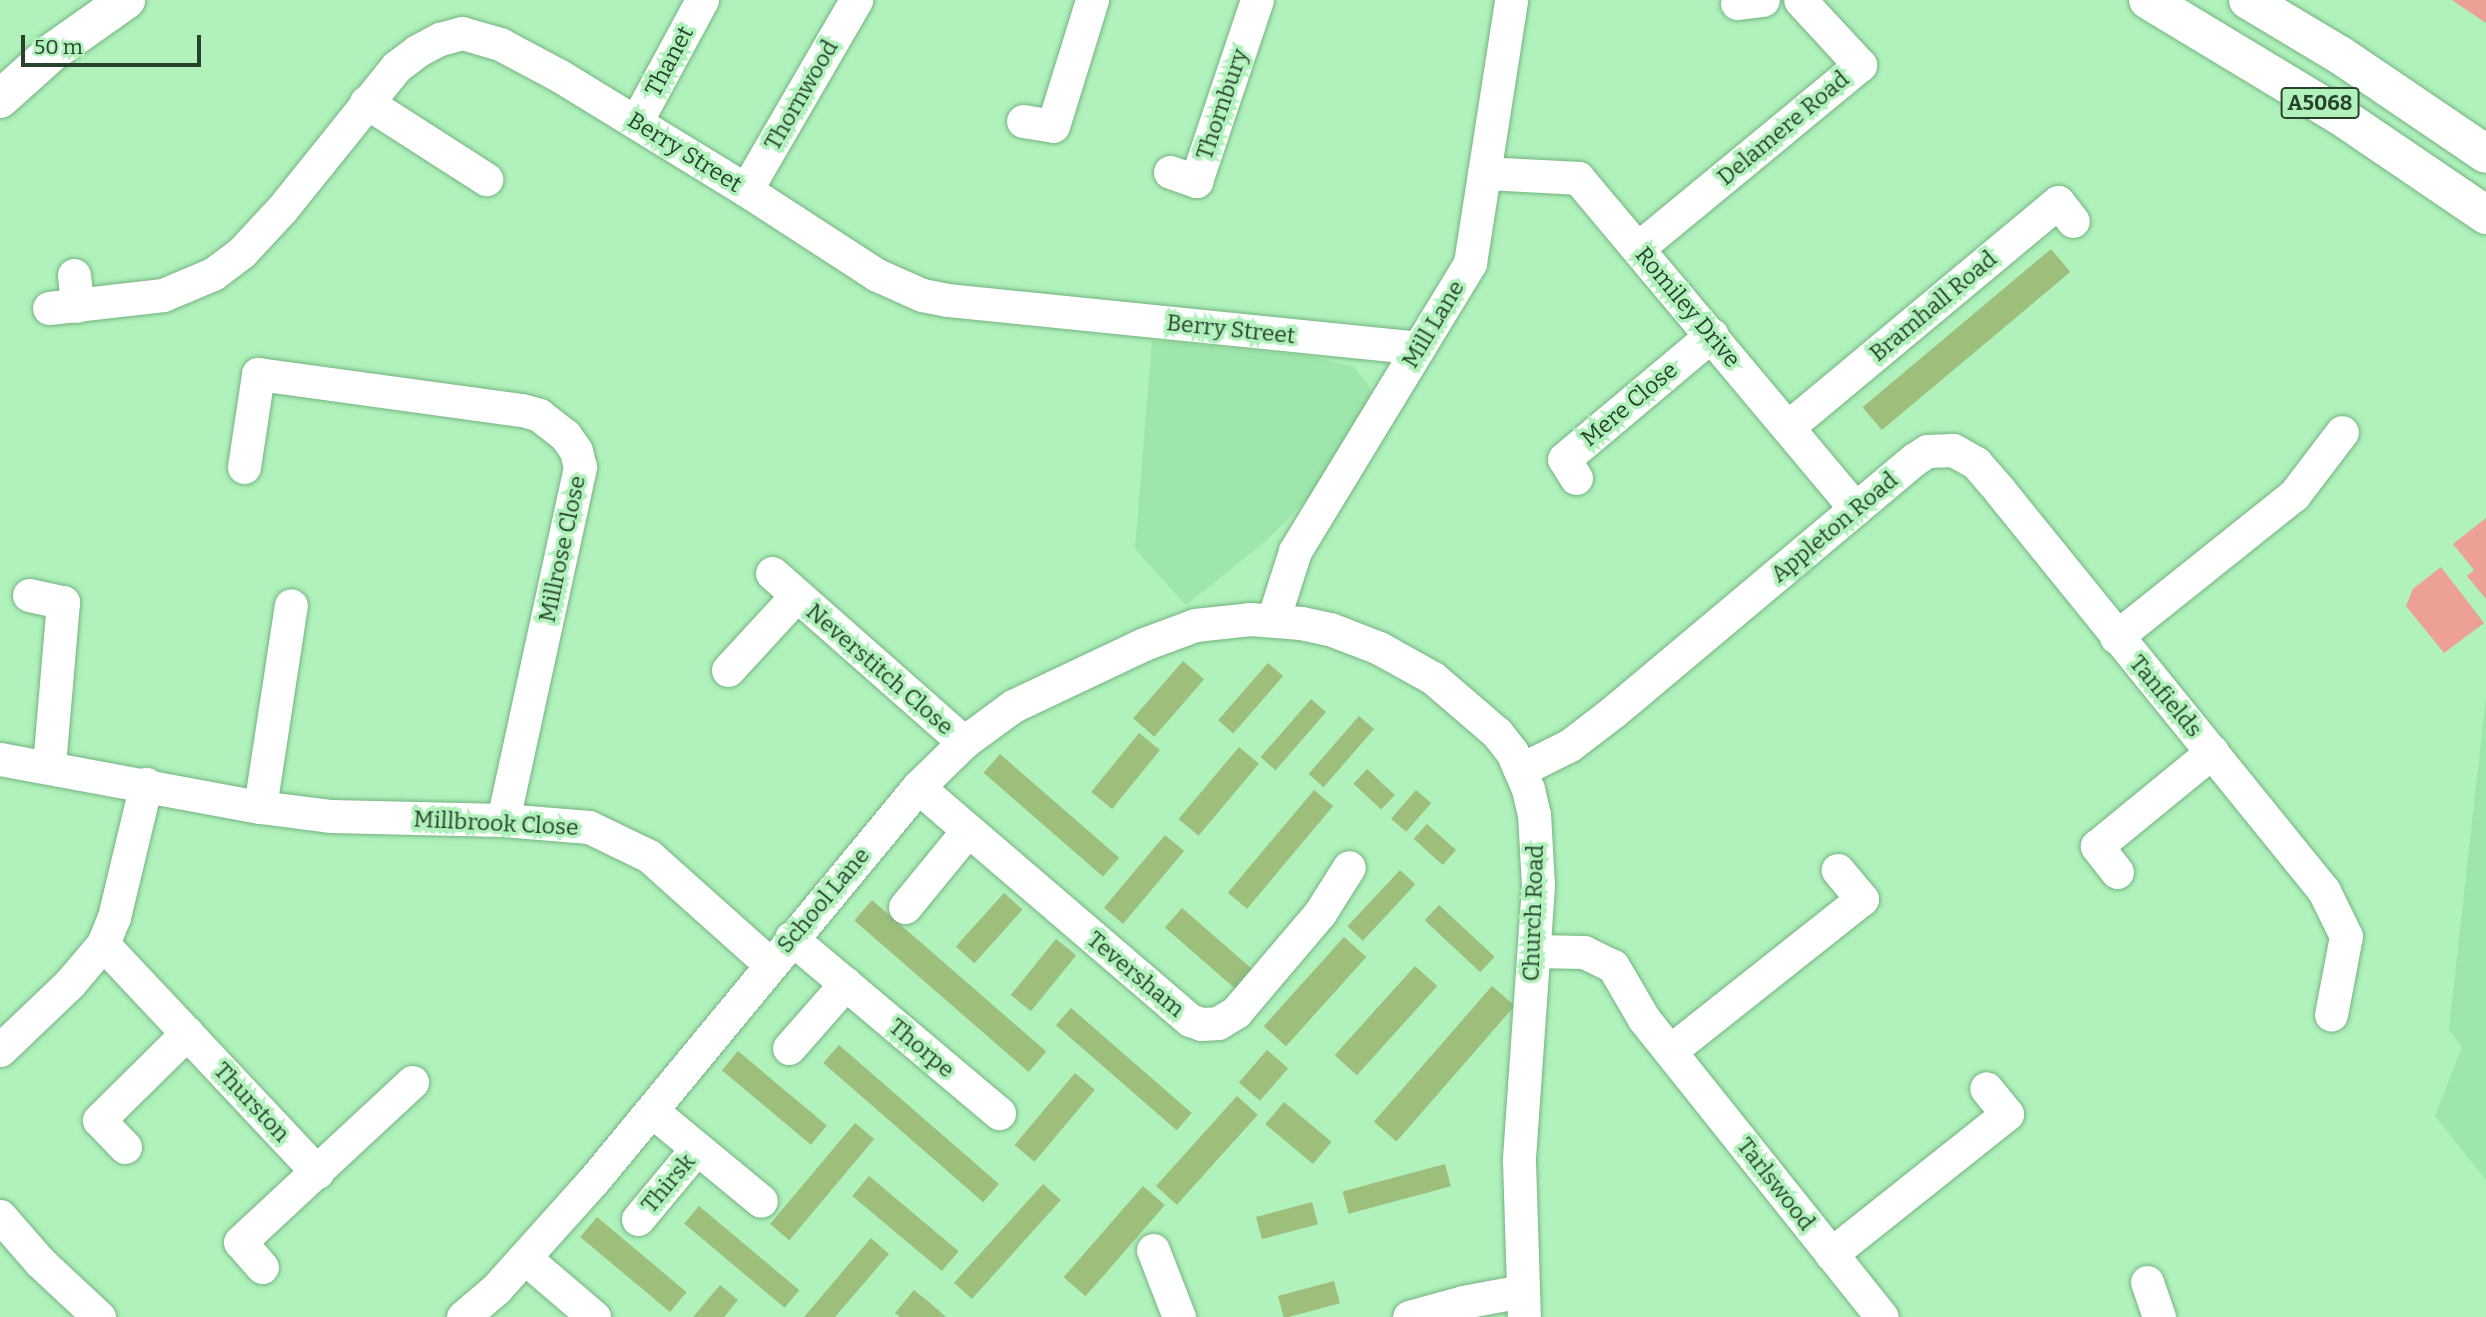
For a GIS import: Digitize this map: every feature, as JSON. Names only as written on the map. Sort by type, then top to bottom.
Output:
[{"type":"main road","points":[[0,99],[51,53],[126,0]]},
{"type":"main road","name":"A5068","points":[[2148,0],[2339,115],[2486,215]]},
{"type":"main road","name":"A5068","points":[[2248,0],[2340,55],[2486,155]]},
{"type":"street","name":"Thanet","points":[[636,122],[702,0]]},
{"type":"street","name":"Thornwood","points":[[746,190],[856,0]]},
{"type":"street","points":[[1023,121],[1053,126],[1092,0]]},
{"type":"street","name":"Thornbury","points":[[1170,172],[1196,181],[1257,0]]},
{"type":"street","name":"Mill Lane","points":[[1273,620],[1295,551],[1470,263],[1511,0]]},
{"type":"street","name":"Delamere Road","points":[[1638,248],[1860,65],[1800,0]]},
{"type":"street","name":"Berry Street","points":[[67,296],[163,295],[198,283],[229,264],[282,209],[396,67],[417,51],[440,39],[462,33],[500,44],[636,122],[877,275],[922,295],[988,305],[1418,348]]},
{"type":"street","points":[[366,102],[474,161]]},
{"type":"street","name":"Romiley Drive","points":[[1484,173],[1578,178],[1856,509]]},
{"type":"street","name":"Bramhall Road","points":[[1789,426],[2058,202],[2073,221]]},
{"type":"street","name":"Mere Close","points":[[1576,478],[1564,459],[1712,335]]},
{"type":"street","name":"Millrose Close","points":[[244,467],[258,374],[522,410],[540,415],[565,435],[576,451],[580,467],[503,821]]},
{"type":"street","name":"Tanfields","points":[[2331,1016],[2346,936],[2324,891],[2116,637],[2294,495],[2342,432]]},
{"type":"street","name":"Appleton Road","points":[[1520,770],[1570,745],[1602,720],[1927,451],[1939,449],[1965,455],[2045,544],[2116,637]]},
{"type":"street","name":"Neverstitch Close","points":[[772,573],[964,742]]},
{"type":"street","points":[[29,595],[62,602],[49,766]]},
{"type":"street","name":"Neverstitch Close","points":[[728,670],[796,596]]},
{"type":"street","points":[[260,807],[291,605]]},
{"type":"street","name":"School Lane","points":[[463,1317],[496,1289],[525,1258],[652,1111],[791,938],[918,787],[964,742],[995,718],[1037,694],[1172,632],[1221,621],[1273,620]]},
{"type":"street","name":"Church Road","points":[[1273,620],[1301,623],[1354,638],[1433,678],[1497,733],[1520,770],[1534,814],[1538,886],[1520,1150],[1523,1304]]},
{"type":"street","points":[[2117,872],[2097,846],[2212,752]]},
{"type":"street","name":"Millbrook Close","points":[[0,760],[49,766],[260,807],[331,816],[503,821],[589,827],[649,856],[770,964]]},
{"type":"street","points":[[0,1050],[70,983],[103,944],[117,904],[146,785]]},
{"type":"street","name":"Teversham","points":[[918,787],[1190,1020],[1201,1024],[1218,1023],[1237,1012],[1320,913],[1349,867]]},
{"type":"street","points":[[905,907],[968,830]]},
{"type":"street","points":[[1670,1051],[1862,899],[1839,870]]},
{"type":"street","name":"Thorpe","points":[[791,938],[999,1113]]},
{"type":"street","name":"Thurston","points":[[103,944],[317,1172]]},
{"type":"street","name":"Tarlswood","points":[[1534,951],[1584,952],[1606,961],[1670,1051],[1882,1317]]},
{"type":"street","points":[[789,1048],[846,983]]},
{"type":"street","points":[[125,1147],[99,1120],[187,1033]]},
{"type":"street","points":[[262,1267],[240,1242],[412,1082]]},
{"type":"street","points":[[1831,1254],[2007,1114],[1986,1088]]},
{"type":"street","name":"Thirsk","points":[[652,1111],[761,1201]]},
{"type":"street","name":"Thirsk","points":[[638,1219],[698,1148]]},
{"type":"street","points":[[0,1216],[40,1262],[99,1317]]},
{"type":"street","points":[[1153,1250],[1180,1317]]},
{"type":"street","points":[[525,1258],[594,1317]]},
{"type":"street","points":[[2147,1282],[2159,1317]]},
{"type":"street","points":[[1409,1317],[1463,1301],[1523,1304]]},
{"type":"shaded area","points":[[2452,0],[2486,0],[2486,23]]},
{"type":"shaded area","points":[[1152,340],[1315,357],[1354,367],[1371,388],[1367,406],[1327,479],[1267,540],[1186,605],[1135,549]]},
{"type":"shaded area","points":[[2486,518],[2486,599],[2467,576],[2474,570],[2453,544]]},
{"type":"shaded area","points":[[2441,567],[2484,623],[2444,653],[2406,606],[2413,589]]},
{"type":"shaded area","points":[[2486,697],[2486,1180],[2435,1116],[2462,1047],[2449,1030]]},
{"type":"building","points":[[2051,249],[2070,272],[1882,430],[1863,407]]},
{"type":"building","points":[[1183,661],[1204,679],[1154,737],[1133,718]]},
{"type":"building","points":[[1268,663],[1283,676],[1233,733],[1218,720]]},
{"type":"building","points":[[1311,699],[1326,712],[1276,770],[1260,757]]},
{"type":"building","points":[[1359,716],[1374,729],[1324,787],[1308,774]]},
{"type":"building","points":[[1139,733],[1160,750],[1112,809],[1091,792]]},
{"type":"building","points":[[1239,747],[1259,764],[1198,836],[1179,819]]},
{"type":"building","points":[[1000,754],[1119,858],[1103,877],[984,773]]},
{"type":"building","points":[[1367,769],[1395,795],[1381,810],[1353,784]]},
{"type":"building","points":[[1314,790],[1333,806],[1247,909],[1228,893]]},
{"type":"building","points":[[1416,790],[1431,803],[1406,832],[1391,819]]},
{"type":"building","points":[[1427,824],[1456,850],[1443,865],[1414,839]]},
{"type":"building","points":[[1165,835],[1184,851],[1123,924],[1104,908]]},
{"type":"building","points":[[1400,870],[1415,884],[1363,941],[1347,926]]},
{"type":"building","points":[[1004,893],[1023,910],[974,963],[956,947]]},
{"type":"building","points":[[872,900],[1046,1052],[1029,1072],[854,920]]},
{"type":"building","points":[[1439,905],[1495,957],[1480,972],[1425,920]]},
{"type":"building","points":[[1182,908],[1253,970],[1236,989],[1165,928]]},
{"type":"building","points":[[1344,937],[1366,957],[1286,1046],[1264,1026]]},
{"type":"building","points":[[1056,939],[1076,955],[1031,1011],[1011,995]]},
{"type":"building","points":[[1415,966],[1437,986],[1357,1075],[1335,1055]]},
{"type":"building","points":[[1492,986],[1515,1006],[1397,1142],[1374,1122]]},
{"type":"building","points":[[1071,1008],[1192,1113],[1177,1130],[1056,1025]]},
{"type":"building","points":[[839,1045],[999,1184],[983,1202],[823,1063]]},
{"type":"building","points":[[1267,1050],[1288,1068],[1260,1101],[1239,1082]]},
{"type":"building","points":[[738,1051],[827,1126],[811,1145],[722,1070]]},
{"type":"building","points":[[1075,1073],[1095,1090],[1034,1162],[1015,1145]]},
{"type":"building","points":[[1237,1096],[1258,1115],[1177,1205],[1156,1186]]},
{"type":"building","points":[[1284,1102],[1331,1142],[1313,1164],[1265,1124]]},
{"type":"building","points":[[855,1123],[874,1139],[789,1240],[770,1224]]},
{"type":"building","points":[[1445,1164],[1451,1186],[1349,1214],[1343,1191]]},
{"type":"building","points":[[869,1176],[959,1251],[942,1271],[852,1196]]},
{"type":"building","points":[[1043,1184],[1061,1200],[972,1299],[954,1283]]},
{"type":"building","points":[[1143,1186],[1165,1205],[1086,1296],[1064,1277]]},
{"type":"building","points":[[1312,1202],[1318,1224],[1262,1239],[1256,1217]]},
{"type":"building","points":[[699,1206],[799,1290],[785,1308],[684,1224]]},
{"type":"building","points":[[597,1217],[687,1292],[670,1312],[580,1237]]},
{"type":"building","points":[[871,1238],[889,1254],[835,1317],[804,1317]]},
{"type":"building","points":[[1334,1281],[1340,1303],[1284,1317],[1278,1296]]},
{"type":"building","points":[[720,1285],[738,1300],[724,1317],[693,1317]]},
{"type":"building","points":[[914,1290],[946,1317],[900,1317],[895,1313]]}]
